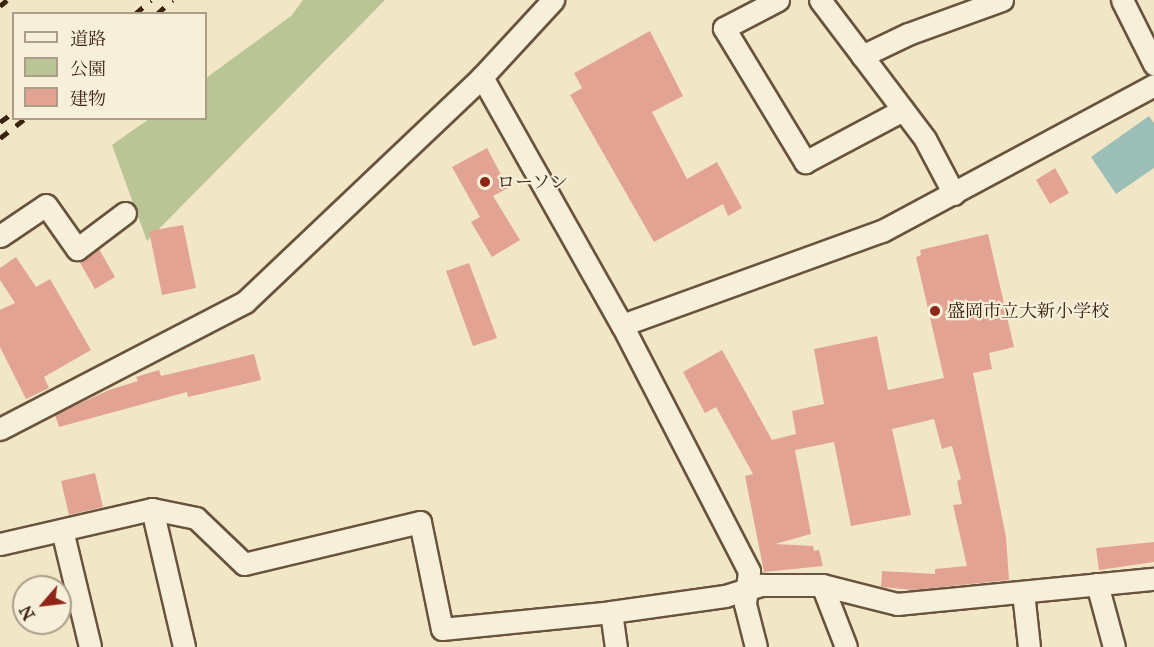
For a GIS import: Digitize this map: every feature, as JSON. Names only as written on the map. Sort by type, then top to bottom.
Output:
[{"type":"street","points":[[0,429],[245,302],[482,77],[553,0]]},
{"type":"street","points":[[778,0],[724,28],[805,162],[903,110]]},
{"type":"street","points":[[820,0],[925,139],[954,194]]},
{"type":"street","points":[[862,56],[908,34],[1002,0]]},
{"type":"street","points":[[1122,0],[1154,64]]},
{"type":"street","points":[[482,77],[622,325],[749,571],[745,588],[756,647]]},
{"type":"street","points":[[622,325],[882,231],[1154,85]]},
{"type":"street","points":[[0,236],[46,205],[76,249],[125,213]]},
{"type":"street","points":[[152,509],[184,647]]},
{"type":"street","points":[[0,544],[152,509],[196,518],[244,564],[420,522],[442,629],[611,612],[725,596],[745,588],[822,585],[897,604],[1154,579]]},
{"type":"street","points":[[62,530],[90,647]]},
{"type":"street","points":[[1097,584],[1114,647]]},
{"type":"street","points":[[822,585],[846,647]]},
{"type":"street","points":[[1023,592],[1029,647]]},
{"type":"street","points":[[611,612],[616,647]]},
{"type":"green space","points":[[303,0],[385,0],[147,241],[112,145],[148,120],[207,120],[207,77],[291,16]]},
{"type":"water","points":[[1149,116],[1154,123],[1154,168],[1116,194],[1091,157]]},
{"type":"building","points":[[650,31],[683,96],[652,112],[687,179],[717,162],[742,208],[728,216],[723,204],[654,242],[570,95],[582,88],[574,73]]},
{"type":"building","points":[[487,148],[508,188],[493,196],[520,240],[492,257],[471,222],[480,217],[452,167]]},
{"type":"building","points":[[1055,168],[1069,193],[1050,204],[1036,180]]},
{"type":"building","points":[[183,225],[196,288],[162,295],[149,231]]},
{"type":"building","points":[[988,234],[1014,347],[989,353],[992,369],[973,373],[1006,537],[1009,580],[913,590],[881,587],[882,571],[935,574],[935,569],[967,566],[953,505],[962,504],[957,481],[961,479],[952,446],[942,449],[934,419],[892,429],[911,515],[851,526],[834,442],[795,450],[811,534],[775,544],[813,546],[814,551],[819,550],[823,566],[764,572],[745,476],[753,474],[716,407],[705,413],[683,372],[722,350],[772,440],[796,434],[792,411],[824,404],[814,349],[877,336],[888,390],[944,378],[916,257],[921,255],[920,250]]},
{"type":"building","points":[[99,249],[115,277],[95,289],[79,261]]},
{"type":"building","points":[[16,257],[36,287],[50,279],[91,350],[44,377],[49,388],[26,399],[0,347],[0,310],[15,303],[0,280],[0,268]]},
{"type":"building","points":[[469,263],[497,338],[473,346],[446,271]]},
{"type":"building","points":[[254,354],[261,380],[188,397],[187,392],[59,427],[55,415],[109,390],[138,381],[136,377],[159,370],[161,376]]},
{"type":"building","points":[[95,473],[103,507],[69,515],[61,481]]},
{"type":"building","points":[[1154,542],[1154,562],[1099,570],[1096,548]]},
{"type":"railway","points":[[0,6],[7,0]]},
{"type":"railway","points":[[137,12],[151,0]]},
{"type":"railway","points":[[159,12],[172,0]]},
{"type":"railway","points":[[0,122],[12,113]]},
{"type":"railway","points":[[0,138],[23,120]]},
{"type":"place","name":"ローソン","points":[[485,182]]},
{"type":"place","name":"盛岡市立大新小学校","points":[[935,311]]}]
